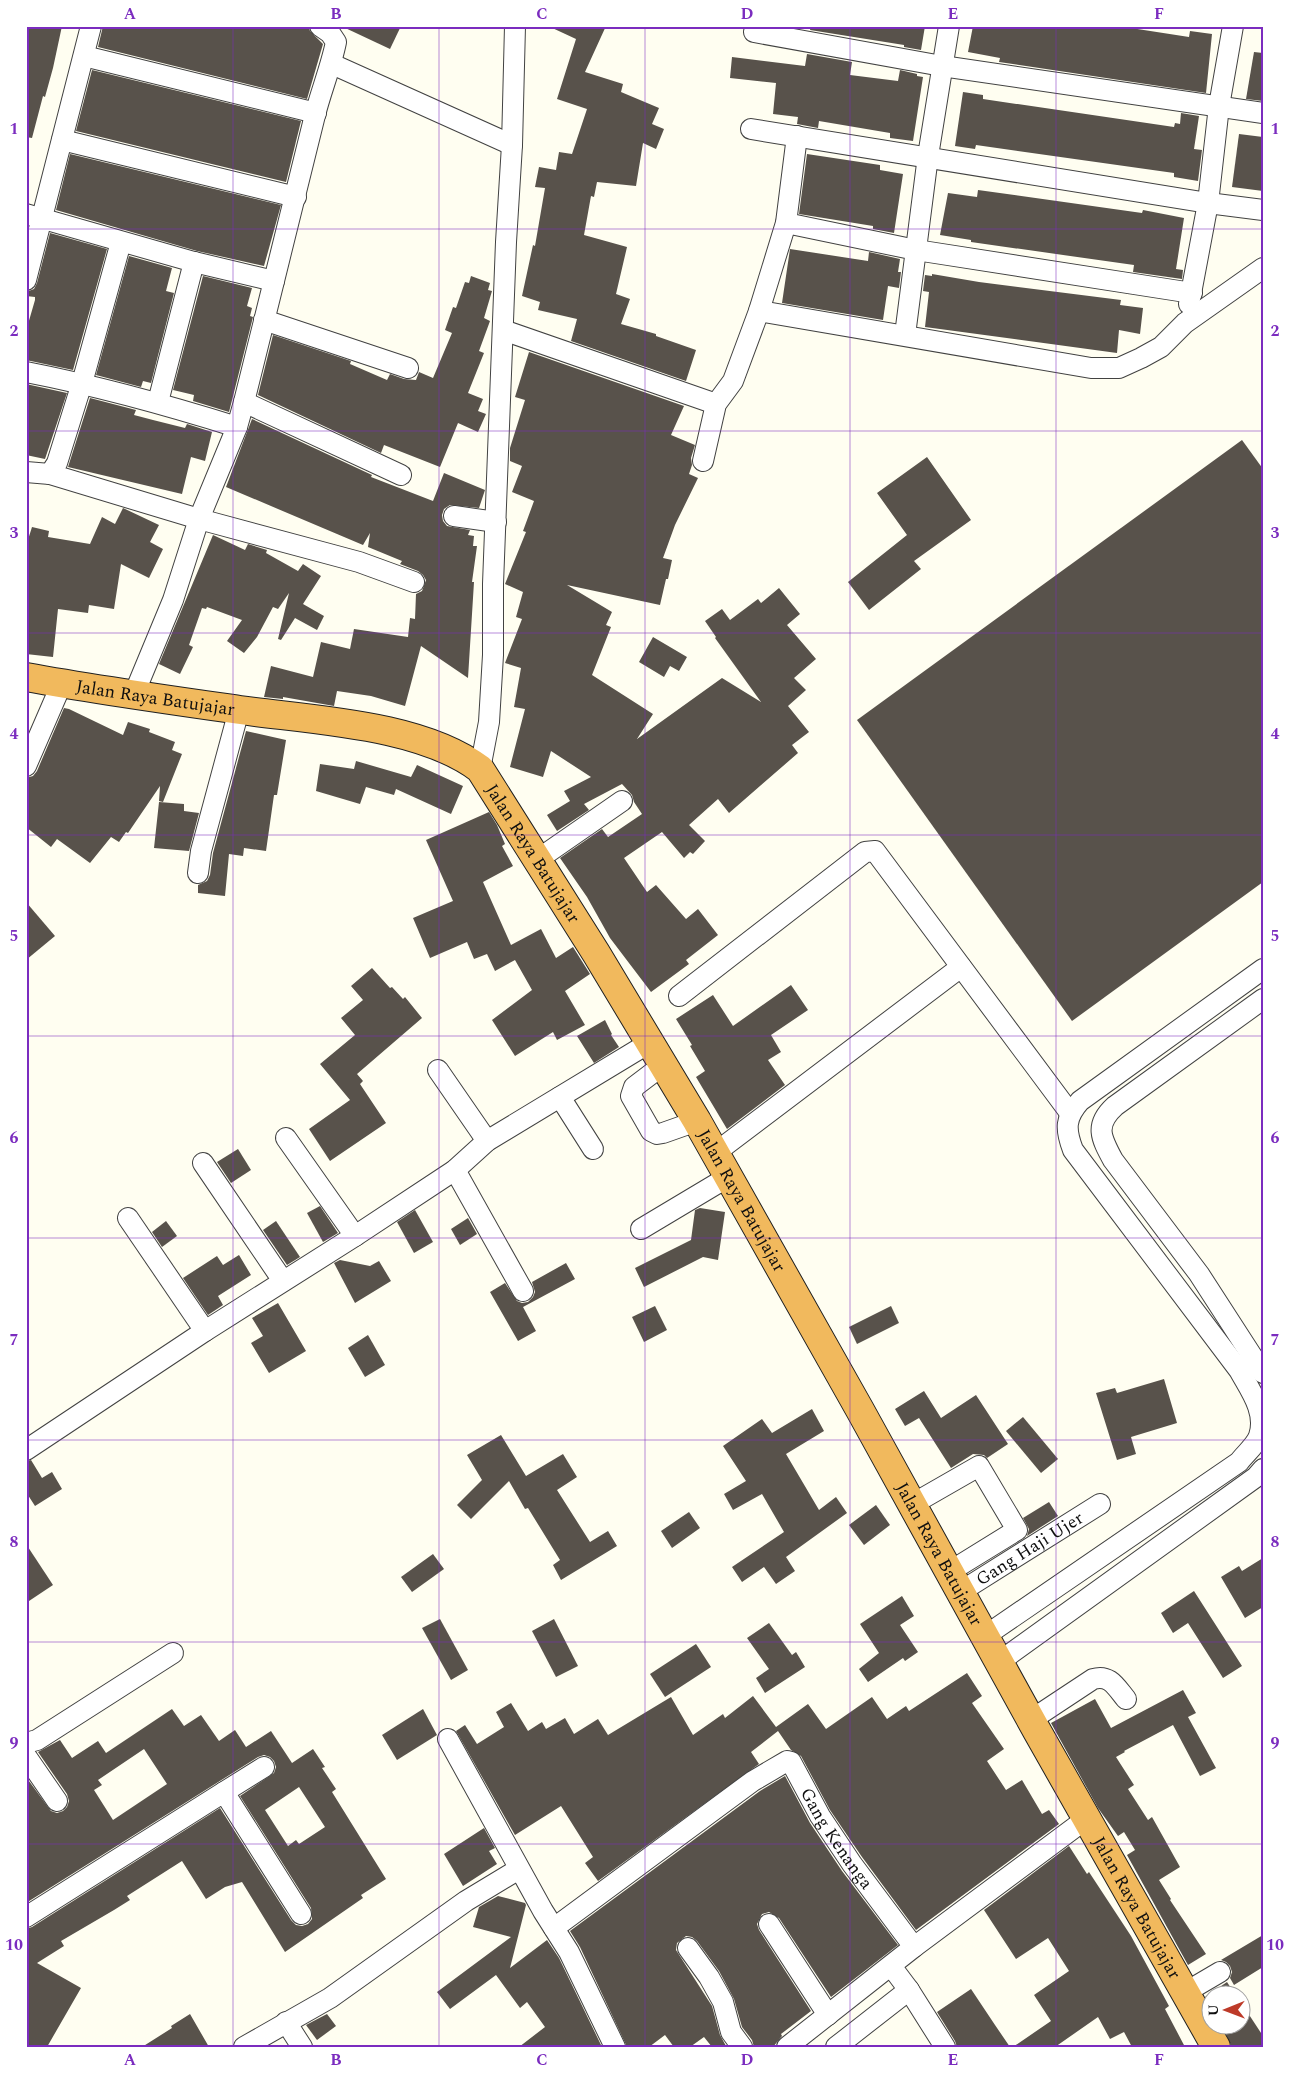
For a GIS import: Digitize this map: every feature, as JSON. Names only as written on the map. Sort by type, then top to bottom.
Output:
[{"type":"highway","name":"Jalan Raya Batujajar","points":[[26,677],[239,710],[381,729],[446,749],[466,758],[484,775],[596,952],[697,1121],[860,1410],[1086,1819],[1216,2047]]},
{"type":"street","points":[[26,280],[34,216],[62,140],[91,26]]},
{"type":"street","points":[[134,694],[173,600],[199,519],[237,426],[244,402],[316,113],[332,64],[336,42],[330,33],[320,26]]},
{"type":"street","points":[[484,775],[489,722],[516,26]]},
{"type":"street","points":[[906,335],[928,156],[950,26]]},
{"type":"street","points":[[1185,323],[1208,203],[1219,106],[1233,26]]},
{"type":"street","points":[[754,32],[942,66],[1263,113]]},
{"type":"street","points":[[84,56],[316,113]]},
{"type":"street","points":[[332,64],[512,145]]},
{"type":"street","points":[[751,129],[928,156],[1208,203],[1263,210]]},
{"type":"street","points":[[703,461],[716,404],[733,381],[759,311],[786,222],[797,136]]},
{"type":"street","points":[[62,140],[296,197]]},
{"type":"street","points":[[34,216],[194,262],[274,281]]},
{"type":"street","points":[[786,222],[916,250],[1192,293]]},
{"type":"street","points":[[50,474],[57,463],[82,383],[121,242]]},
{"type":"street","points":[[158,402],[194,262]]},
{"type":"street","points":[[759,311],[1091,368],[1119,368],[1161,347],[1185,323],[1263,268]]},
{"type":"street","points":[[264,320],[408,368]]},
{"type":"street","points":[[503,330],[716,404]]},
{"type":"street","points":[[26,372],[82,383],[158,402],[237,426]]},
{"type":"street","points":[[244,402],[401,475]]},
{"type":"street","points":[[26,472],[50,474],[199,519],[359,562],[414,582]]},
{"type":"street","points":[[454,516],[496,522]]},
{"type":"street","points":[[26,766],[62,683]]},
{"type":"street","points":[[198,874],[200,852],[239,710]]},
{"type":"street","points":[[537,860],[622,801]]},
{"type":"street","points":[[679,996],[865,852],[875,851],[1070,1113]]},
{"type":"street","points":[[715,1153],[961,967]]},
{"type":"street","points":[[985,1636],[1239,1462],[1258,1438],[1262,1417],[1259,1406],[1239,1370],[1073,1150],[1069,1139],[1068,1124],[1070,1113],[1080,1101],[1263,968]]},
{"type":"street","points":[[1263,999],[1114,1106],[1104,1116],[1101,1128],[1102,1140],[1113,1160],[1199,1274],[1263,1373]]},
{"type":"street","points":[[26,1450],[205,1331],[455,1170],[487,1141],[560,1097],[656,1054]]},
{"type":"street","points":[[656,1054],[634,1087],[631,1096],[651,1132],[663,1133],[697,1121]]},
{"type":"street","points":[[438,1070],[487,1141]]},
{"type":"street","points":[[560,1097],[594,1149]]},
{"type":"street","points":[[286,1138],[355,1236]]},
{"type":"street","points":[[203,1163],[283,1281]]},
{"type":"street","points":[[455,1170],[523,1291]]},
{"type":"street","points":[[641,1229],[728,1177]]},
{"type":"street","points":[[128,1218],[205,1331]]},
{"type":"street","points":[[911,1505],[979,1466],[1016,1530],[955,1582]]},
{"type":"street","points":[[999,1662],[1256,1477],[1263,1469]]},
{"type":"street","name":"Gang Haji Ujer","points":[[955,1582],[1100,1504]]},
{"type":"street","points":[[26,1743],[37,1740],[173,1652]]},
{"type":"street","points":[[1031,1720],[1093,1679],[1099,1677],[1109,1679],[1126,1699]]},
{"type":"street","points":[[448,1739],[519,1869],[569,1952],[616,2047]]},
{"type":"street","points":[[26,1756],[57,1801]]},
{"type":"street","name":"Gang Kenanga","points":[[554,1928],[784,1761],[791,1762],[820,1816],[852,1864],[914,1947]]},
{"type":"street","points":[[26,1917],[264,1767]]},
{"type":"street","points":[[224,1792],[301,1914]]},
{"type":"street","points":[[787,2047],[914,1947],[1086,1819]]},
{"type":"street","points":[[244,2047],[330,1998],[466,1901],[519,1869]]},
{"type":"street","points":[[769,1924],[828,2015]]},
{"type":"street","points":[[688,1948],[724,2002],[732,2032],[742,2047]]},
{"type":"street","points":[[891,1966],[909,1990],[945,2047]]},
{"type":"street","points":[[1186,1992],[1220,1972]]},
{"type":"street","points":[[836,2047],[909,1990]]},
{"type":"street","points":[[286,2022],[302,2047]]},
{"type":"building","points":[[26,26],[62,26],[53,68],[45,97],[43,96],[32,138],[26,137]]},
{"type":"building","points":[[103,26],[308,26],[310,31],[323,44],[307,99],[98,47]]},
{"type":"building","points":[[341,26],[401,26],[390,49]]},
{"type":"building","points":[[548,26],[606,26],[585,72],[623,84],[621,92],[659,108],[652,124],[664,129],[656,149],[643,143],[636,186],[597,182],[594,197],[591,196],[584,235],[627,247],[616,294],[630,299],[621,324],[656,334],[656,336],[696,350],[686,381],[571,341],[577,319],[538,310],[540,302],[522,296],[533,245],[535,246],[545,188],[535,187],[539,167],[556,170],[559,152],[572,154],[587,109],[557,99],[576,39]]},
{"type":"building","points":[[811,26],[925,26],[921,50],[904,47],[904,45],[810,30]]},
{"type":"building","points":[[973,26],[1118,26],[1189,37],[1190,31],[1212,34],[1206,93],[999,62],[1000,58],[968,52]]},
{"type":"building","points":[[1254,52],[1263,53],[1263,101],[1246,99]]},
{"type":"building","points":[[807,54],[852,62],[850,75],[898,81],[900,70],[923,77],[913,141],[890,138],[890,133],[819,121],[818,128],[797,124],[798,117],[773,114],[776,83],[730,78],[732,57],[805,66]]},
{"type":"building","points":[[92,70],[301,121],[286,182],[76,131]]},
{"type":"building","points":[[963,92],[983,95],[983,99],[1174,127],[1175,123],[1180,124],[1181,113],[1199,116],[1194,149],[1202,150],[1198,181],[1174,177],[1174,173],[976,145],[975,149],[955,146]]},
{"type":"building","points":[[1239,134],[1263,137],[1263,191],[1232,187]]},
{"type":"building","points":[[70,154],[281,205],[264,266],[197,251],[56,210]]},
{"type":"building","points":[[807,154],[880,165],[880,170],[903,174],[894,233],[873,229],[873,226],[799,214]]},
{"type":"building","points":[[978,190],[1142,213],[1143,210],[1184,218],[1176,269],[1183,270],[1182,279],[1133,272],[1134,265],[971,242],[971,240],[940,235],[948,193],[977,197]]},
{"type":"building","points":[[50,233],[107,249],[73,370],[26,360],[26,331],[35,297],[26,296],[26,292],[34,289],[37,283]]},
{"type":"building","points":[[790,249],[868,261],[869,252],[900,259],[898,272],[901,272],[899,288],[888,286],[883,320],[782,303]]},
{"type":"building","points":[[129,256],[172,268],[166,291],[174,293],[151,383],[143,381],[141,387],[96,375]]},
{"type":"building","points":[[932,274],[979,282],[1121,300],[1120,305],[1143,308],[1140,334],[1119,330],[1117,353],[925,327],[929,292],[923,291],[925,275],[932,276]]},
{"type":"building","points":[[203,276],[252,288],[247,306],[252,308],[250,316],[253,317],[229,412],[193,401],[194,395],[173,390]]},
{"type":"building","points":[[471,276],[490,283],[488,290],[492,291],[484,318],[490,321],[479,351],[484,353],[468,393],[483,399],[478,411],[486,414],[478,432],[458,423],[440,467],[384,445],[381,453],[258,395],[273,335],[351,361],[350,364],[387,380],[390,374],[404,379],[416,380],[419,372],[433,378],[452,333],[445,330],[453,307],[456,308],[465,282],[469,283]]},
{"type":"building","points":[[529,352],[684,406],[671,435],[695,445],[689,474],[698,478],[675,525],[663,558],[672,560],[660,605],[567,585],[612,612],[606,625],[611,627],[592,675],[653,714],[637,739],[722,678],[761,702],[705,621],[722,609],[730,620],[758,599],[761,603],[779,588],[800,614],[787,625],[816,659],[794,678],[806,690],[788,706],[809,732],[792,745],[798,753],[729,813],[718,799],[689,825],[705,841],[693,854],[690,852],[684,858],[662,832],[624,858],[647,892],[656,885],[686,919],[698,909],[718,935],[686,960],[689,964],[651,992],[610,938],[587,897],[560,858],[602,829],[608,837],[642,814],[632,795],[622,784],[584,804],[589,810],[557,831],[547,815],[570,801],[564,791],[591,777],[551,751],[543,777],[510,767],[525,709],[514,707],[521,668],[505,663],[522,619],[516,617],[523,592],[505,584],[526,532],[523,531],[534,501],[512,492],[522,466],[510,461],[510,448],[525,400],[515,397]]},
{"type":"building","points":[[26,384],[67,393],[45,459],[26,455]]},
{"type":"building","points":[[90,398],[136,410],[134,415],[185,428],[187,424],[212,432],[205,461],[191,457],[182,494],[68,467]]},
{"type":"building","points":[[252,419],[372,475],[371,477],[433,501],[444,473],[485,490],[479,508],[450,505],[444,509],[442,515],[443,521],[447,526],[470,530],[468,535],[474,536],[473,546],[477,546],[472,582],[474,582],[468,678],[421,646],[405,706],[371,696],[337,691],[334,706],[283,697],[283,699],[264,697],[271,666],[313,677],[321,642],[350,649],[354,629],[408,637],[410,618],[415,619],[416,594],[422,591],[426,580],[418,571],[400,564],[402,561],[368,547],[370,533],[363,545],[226,487]]},
{"type":"building","points":[[1242,440],[1263,469],[1263,882],[1072,1021],[857,720]]},
{"type":"building","points":[[927,457],[971,520],[914,561],[921,569],[869,610],[848,582],[907,535],[877,493]]},
{"type":"building","points":[[123,508],[159,525],[150,542],[163,549],[149,578],[121,564],[114,609],[89,605],[88,613],[58,609],[53,657],[26,654],[26,546],[32,527],[49,531],[48,537],[90,544],[102,517],[115,524]]},
{"type":"building","points":[[213,535],[245,550],[248,544],[267,550],[266,553],[298,571],[303,564],[321,576],[303,604],[324,616],[317,630],[295,618],[281,640],[278,639],[289,593],[278,609],[273,607],[257,637],[244,653],[227,641],[242,620],[207,607],[206,609],[202,608],[189,645],[193,647],[180,674],[159,664]]},
{"type":"building","points":[[653,637],[687,657],[679,671],[670,666],[664,677],[639,662]]},
{"type":"building","points":[[64,708],[123,735],[128,722],[150,729],[149,732],[175,742],[172,750],[182,754],[163,802],[159,801],[160,786],[128,833],[126,832],[119,842],[111,837],[90,863],[57,839],[51,847],[26,827],[26,778],[33,776],[37,771]]},
{"type":"building","points":[[246,731],[286,740],[277,795],[274,795],[266,851],[244,848],[243,856],[229,854],[225,896],[198,893],[198,885],[207,881],[210,875],[213,853]]},
{"type":"building","points":[[356,761],[411,777],[417,765],[463,786],[451,814],[396,789],[394,795],[366,787],[360,804],[316,791],[320,764],[354,769]]},
{"type":"building","points":[[159,802],[184,804],[184,811],[199,813],[189,851],[154,848]]},
{"type":"building","points":[[489,812],[497,825],[505,844],[502,846],[513,866],[483,882],[511,945],[541,929],[556,958],[573,947],[590,974],[565,991],[585,1025],[557,1040],[553,1032],[515,1056],[492,1020],[532,990],[515,960],[495,971],[487,954],[474,959],[467,942],[430,958],[413,918],[453,901],[426,840]]},
{"type":"building","points":[[26,902],[55,936],[26,960]]},
{"type":"building","points":[[372,968],[390,988],[392,987],[403,999],[405,997],[422,1018],[357,1074],[363,1081],[360,1084],[386,1123],[330,1161],[309,1129],[350,1100],[320,1064],[355,1035],[341,1018],[363,1000],[351,986]]},
{"type":"building","points":[[791,985],[808,1010],[771,1035],[781,1052],[768,1060],[785,1085],[727,1129],[696,1077],[705,1071],[676,1019],[713,995],[733,1026]]},
{"type":"building","points":[[605,1020],[611,1035],[619,1047],[594,1063],[577,1036]]},
{"type":"building","points":[[238,1149],[251,1170],[231,1183],[217,1162]]},
{"type":"building","points":[[320,1206],[338,1233],[323,1242],[307,1213]]},
{"type":"building","points":[[700,1208],[725,1212],[718,1260],[703,1257],[644,1287],[635,1268],[691,1240],[695,1210]]},
{"type":"building","points":[[415,1210],[433,1242],[414,1253],[397,1222]]},
{"type":"building","points":[[468,1218],[477,1234],[460,1245],[451,1229]]},
{"type":"building","points":[[166,1221],[177,1236],[162,1247],[152,1232]]},
{"type":"building","points":[[276,1221],[300,1257],[287,1265],[263,1230]]},
{"type":"building","points":[[239,1255],[251,1275],[218,1296],[223,1305],[208,1315],[183,1278],[217,1256],[223,1265]]},
{"type":"building","points":[[340,1260],[370,1266],[379,1261],[391,1281],[355,1303],[334,1263]]},
{"type":"building","points":[[566,1263],[575,1279],[523,1307],[536,1331],[518,1341],[490,1292],[505,1283],[517,1301],[522,1303],[528,1302],[535,1292],[532,1282]]},
{"type":"building","points":[[278,1303],[306,1351],[269,1373],[251,1343],[263,1336],[252,1318]]},
{"type":"building","points":[[655,1306],[667,1330],[644,1342],[632,1317]]},
{"type":"building","points":[[891,1306],[899,1323],[857,1344],[849,1327]]},
{"type":"building","points":[[368,1335],[385,1365],[365,1377],[348,1348]]},
{"type":"building","points":[[1164,1379],[1177,1423],[1131,1437],[1136,1454],[1117,1460],[1096,1393],[1115,1388],[1117,1393]]},
{"type":"building","points":[[924,1391],[941,1418],[976,1395],[1008,1444],[987,1458],[984,1455],[973,1454],[951,1468],[919,1418],[905,1426],[895,1409]]},
{"type":"building","points":[[812,1409],[824,1431],[786,1454],[819,1510],[836,1497],[847,1513],[786,1557],[795,1571],[776,1584],[764,1567],[742,1582],[732,1567],[784,1532],[762,1494],[733,1510],[724,1494],[746,1481],[723,1446],[762,1419],[772,1433]]},
{"type":"building","points":[[1023,1417],[1058,1459],[1041,1473],[1006,1431]]},
{"type":"building","points":[[501,1435],[526,1476],[563,1454],[577,1477],[557,1490],[590,1542],[608,1531],[617,1546],[561,1580],[553,1565],[560,1560],[528,1508],[525,1509],[509,1481],[471,1519],[457,1505],[482,1480],[467,1455]]},
{"type":"building","points":[[31,1460],[42,1478],[52,1472],[62,1489],[35,1506],[26,1492],[26,1462]]},
{"type":"building","points":[[1049,1502],[1058,1516],[1027,1536],[1029,1529],[1023,1518]]},
{"type":"building","points":[[876,1505],[890,1525],[864,1545],[849,1525]]},
{"type":"building","points":[[689,1512],[700,1528],[672,1548],[661,1531]]},
{"type":"building","points":[[26,1544],[53,1585],[26,1603]]},
{"type":"building","points":[[433,1554],[444,1569],[412,1592],[401,1577]]},
{"type":"building","points":[[1263,1558],[1263,1607],[1245,1618],[1221,1577],[1239,1566],[1242,1571]]},
{"type":"building","points":[[1194,1591],[1242,1666],[1223,1678],[1188,1623],[1173,1633],[1161,1613]]},
{"type":"building","points":[[902,1596],[914,1616],[900,1625],[918,1652],[905,1661],[903,1658],[868,1682],[859,1669],[879,1653],[860,1624]]},
{"type":"building","points":[[440,1619],[468,1670],[451,1680],[422,1628]]},
{"type":"building","points":[[554,1619],[578,1666],[556,1677],[532,1631]]},
{"type":"building","points":[[769,1623],[792,1655],[796,1652],[805,1667],[765,1693],[756,1678],[769,1669],[747,1638]]},
{"type":"building","points":[[696,1644],[711,1667],[665,1697],[650,1674]]},
{"type":"building","points":[[967,1673],[982,1696],[972,1703],[1004,1749],[987,1761],[1006,1790],[1022,1780],[1042,1814],[1049,1810],[1059,1824],[916,1930],[830,1810],[801,1756],[791,1750],[778,1731],[751,1752],[759,1764],[598,1881],[585,1863],[593,1857],[561,1806],[515,1835],[456,1731],[465,1725],[477,1744],[504,1727],[496,1712],[511,1703],[528,1731],[542,1722],[546,1729],[565,1718],[574,1734],[598,1719],[608,1735],[671,1697],[693,1735],[723,1714],[725,1718],[753,1696],[776,1727],[808,1704],[826,1729],[872,1697],[887,1719],[906,1706],[909,1711]]},
{"type":"building","points":[[1183,1690],[1196,1713],[1188,1717],[1216,1768],[1200,1776],[1173,1725],[1116,1757],[1134,1785],[1128,1789],[1148,1820],[1152,1817],[1180,1867],[1159,1880],[1206,1954],[1188,1965],[1127,1855],[1135,1850],[1124,1832],[1118,1836],[1098,1808],[1051,1723],[1095,1699],[1111,1728]]},
{"type":"building","points":[[172,1709],[184,1726],[201,1715],[219,1741],[235,1730],[246,1747],[271,1731],[292,1763],[313,1749],[325,1767],[322,1768],[336,1789],[332,1792],[386,1879],[361,1895],[363,1898],[285,1952],[242,1882],[225,1887],[206,1899],[182,1861],[127,1896],[130,1900],[61,1941],[64,1946],[37,1963],[81,1988],[47,2047],[26,2047],[26,1929],[220,1808],[291,1920],[296,1925],[302,1926],[308,1924],[312,1919],[311,1908],[240,1796],[274,1773],[276,1767],[274,1761],[264,1755],[26,1903],[26,1777],[51,1811],[57,1813],[63,1811],[69,1801],[67,1794],[38,1752],[60,1740],[72,1758],[98,1741],[106,1753]],"holes":[[[144,1749],[167,1784],[113,1820],[94,1790],[102,1785],[98,1780]],[[299,1787],[325,1827],[299,1844],[296,1840],[288,1846],[265,1810]]]},
{"type":"building","points":[[423,1709],[437,1735],[397,1760],[382,1735]]},
{"type":"building","points":[[785,1776],[810,1823],[842,1871],[898,1945],[831,1997],[779,1918],[769,1912],[762,1914],[757,1924],[759,1930],[811,2011],[781,2034],[782,2036],[773,2047],[754,2047],[752,2040],[742,2027],[734,1999],[719,1971],[697,1941],[692,1937],[686,1936],[677,1943],[676,1950],[712,2006],[720,2035],[726,2046],[712,2047],[704,2037],[690,2047],[674,2047],[665,2035],[649,2047],[627,2047],[580,1947],[570,1931],[760,1791]]},
{"type":"building","points":[[484,1828],[495,1848],[489,1851],[497,1864],[463,1886],[444,1854]]},
{"type":"building","points":[[1069,1846],[1087,1874],[1089,1872],[1131,1936],[1169,2006],[1165,2009],[1185,2047],[1132,2047],[1124,2032],[1110,2039],[1098,2017],[1055,2047],[1013,2047],[1051,2021],[1034,1995],[1069,1971],[1048,1938],[1016,1959],[984,1910]]},
{"type":"building","points":[[498,1896],[525,1903],[526,1905],[510,1968],[547,1940],[559,1958],[601,2045],[599,2047],[519,2047],[545,2027],[527,2002],[520,2008],[496,1975],[450,2009],[437,1992],[511,1937],[473,1927],[479,1907]]},
{"type":"building","points":[[1263,1935],[1263,1967],[1234,1985],[1230,1978],[1232,1972],[1230,1966],[1221,1960]]},
{"type":"building","points":[[1227,1982],[1230,1986],[1221,1986]]},
{"type":"building","points":[[971,1989],[1010,2047],[957,2047],[937,2012]]},
{"type":"building","points":[[190,2014],[209,2047],[142,2047],[172,2028],[171,2026]]},
{"type":"building","points":[[327,2014],[336,2026],[317,2040],[306,2025]]},
{"type":"building","points":[[1252,2019],[1263,2036],[1263,2047],[1232,2047],[1227,2036],[1252,2036]]}]
